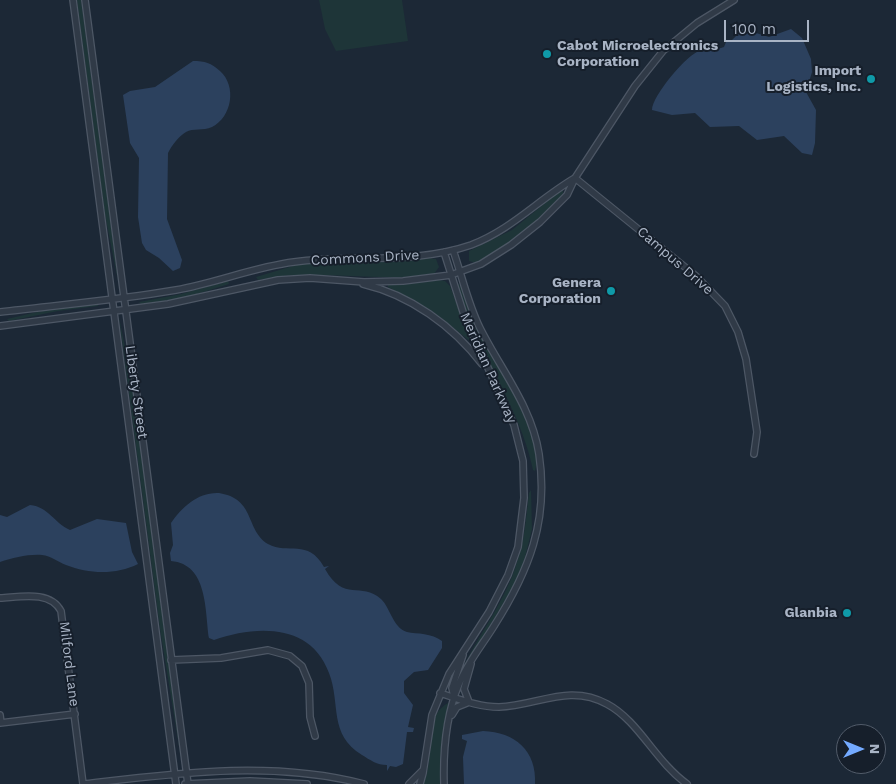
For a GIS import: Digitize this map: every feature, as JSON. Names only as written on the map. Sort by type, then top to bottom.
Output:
[{"type":"street","name":"Liberty Street","points":[[74,0],[176,784]]},
{"type":"street","name":"Liberty Street","points":[[85,0],[187,784]]},
{"type":"street","points":[[575,178],[635,86],[663,51],[697,23],[734,0]]},
{"type":"street","name":"Commons Drive","points":[[0,312],[186,288],[291,262],[330,259],[394,259],[453,250],[473,244],[508,227],[558,187],[575,178]]},
{"type":"street","name":"Commons Drive","points":[[0,326],[187,301],[278,280],[295,278],[386,282],[451,275],[497,255],[540,222],[567,194],[575,178]]},
{"type":"street","name":"Campus Drive","points":[[575,178],[696,276],[725,306],[736,327],[745,354],[757,432],[754,454]]},
{"type":"street","name":"Meridian Parkway","points":[[444,784],[447,730],[454,698],[464,672],[526,570],[538,528],[541,488],[539,455],[526,411],[476,320],[453,250]]},
{"type":"street","name":"Meridian Parkway","points":[[420,784],[427,734],[440,693],[448,674],[464,653],[506,581],[518,547],[523,515],[525,481],[518,438],[504,400],[491,378],[464,315],[444,252]]},
{"type":"street","points":[[342,280],[385,291],[425,311],[457,336],[491,378]]},
{"type":"street","name":"Milford Lane","points":[[0,598],[43,597],[58,604],[64,618],[84,784]]},
{"type":"street","points":[[172,660],[221,658],[268,650],[290,656],[302,666],[310,683],[310,717],[315,736]]},
{"type":"street","name":"Meridian Parkway","points":[[454,698],[452,688],[464,653]]},
{"type":"street","name":"Meridian Parkway","points":[[447,730],[455,709],[461,704],[469,702],[464,689],[472,660]]},
{"type":"street","points":[[440,693],[490,706],[507,706],[567,694],[599,700],[627,718],[666,767],[687,784]]},
{"type":"street","points":[[0,715],[0,723],[75,714]]},
{"type":"street","points":[[409,784],[420,774],[424,764]]},
{"type":"street","points":[[84,784],[186,772],[286,771],[324,775],[364,784]]},
{"type":"street","points":[[187,784],[250,782],[307,784]]},
{"type":"green space","points":[[77,0],[81,0],[119,286],[105,215]]},
{"type":"green space","points":[[319,0],[402,0],[408,41],[336,51],[325,29]]},
{"type":"green space","points":[[560,191],[563,191],[563,194],[512,241],[476,263],[469,261],[469,251],[512,230]]},
{"type":"green space","points":[[436,259],[439,267],[434,274],[412,277],[302,275],[258,280],[256,277],[303,263],[392,262]]},
{"type":"green space","points":[[228,281],[229,284],[181,299],[141,304],[139,302],[181,294]]},
{"type":"green space","points":[[445,281],[450,286],[471,342],[432,311],[388,287],[388,285]]},
{"type":"green space","points":[[458,284],[461,285],[478,330],[519,402],[527,421],[534,440],[537,457],[535,471],[533,470],[516,418],[465,310]]},
{"type":"green space","points":[[99,303],[98,306],[58,311],[9,321],[7,319],[58,307]]},
{"type":"green space","points":[[119,317],[133,388],[181,759],[160,629]]},
{"type":"green space","points":[[531,490],[532,529],[521,573],[455,685],[511,578],[522,545]]},
{"type":"green space","points":[[450,702],[442,784],[423,784],[429,763],[430,739],[435,718],[441,709]]},
{"type":"water","points":[[743,29],[769,37],[791,29],[802,38],[811,59],[812,72],[806,92],[816,110],[815,143],[812,155],[802,153],[784,136],[757,140],[739,126],[710,127],[695,113],[672,115],[652,110],[664,86],[687,59],[701,50],[724,47],[726,42],[730,42]]},
{"type":"water","points":[[193,61],[208,63],[220,71],[229,85],[230,101],[228,109],[219,122],[209,128],[186,132],[180,136],[168,153],[167,219],[182,260],[180,268],[173,271],[159,258],[146,250],[142,243],[138,217],[139,158],[130,143],[123,95],[130,91],[155,87]]},
{"type":"water","points":[[211,493],[231,496],[245,508],[256,531],[268,544],[275,547],[305,550],[311,553],[318,558],[324,567],[329,566],[325,569],[339,586],[374,594],[381,599],[402,630],[429,635],[442,641],[442,648],[428,670],[414,672],[404,681],[404,693],[413,705],[408,727],[414,728],[413,732],[407,732],[403,764],[396,767],[390,766],[387,771],[387,765],[371,760],[351,747],[344,738],[337,718],[329,673],[321,657],[309,645],[296,637],[281,632],[247,632],[214,640],[209,638],[205,603],[198,580],[192,570],[183,564],[171,561],[170,553],[173,545],[171,523],[185,506],[197,498]]},
{"type":"water","points":[[30,505],[37,506],[47,512],[70,530],[97,519],[126,523],[132,552],[138,564],[112,572],[93,572],[63,564],[42,555],[26,556],[0,562],[0,515],[7,517]]},
{"type":"water","points":[[483,731],[505,735],[522,746],[532,762],[535,772],[535,784],[464,784],[463,757],[467,741],[462,739],[462,735]]},
{"type":"place","name":"Cabot Microelectronics Corporation","points":[[547,54]]},
{"type":"place","name":"Import Logistics, Inc.","points":[[871,79]]},
{"type":"place","name":"Genera Corporation","points":[[611,291]]},
{"type":"place","name":"Glanbia","points":[[847,613]]}]
